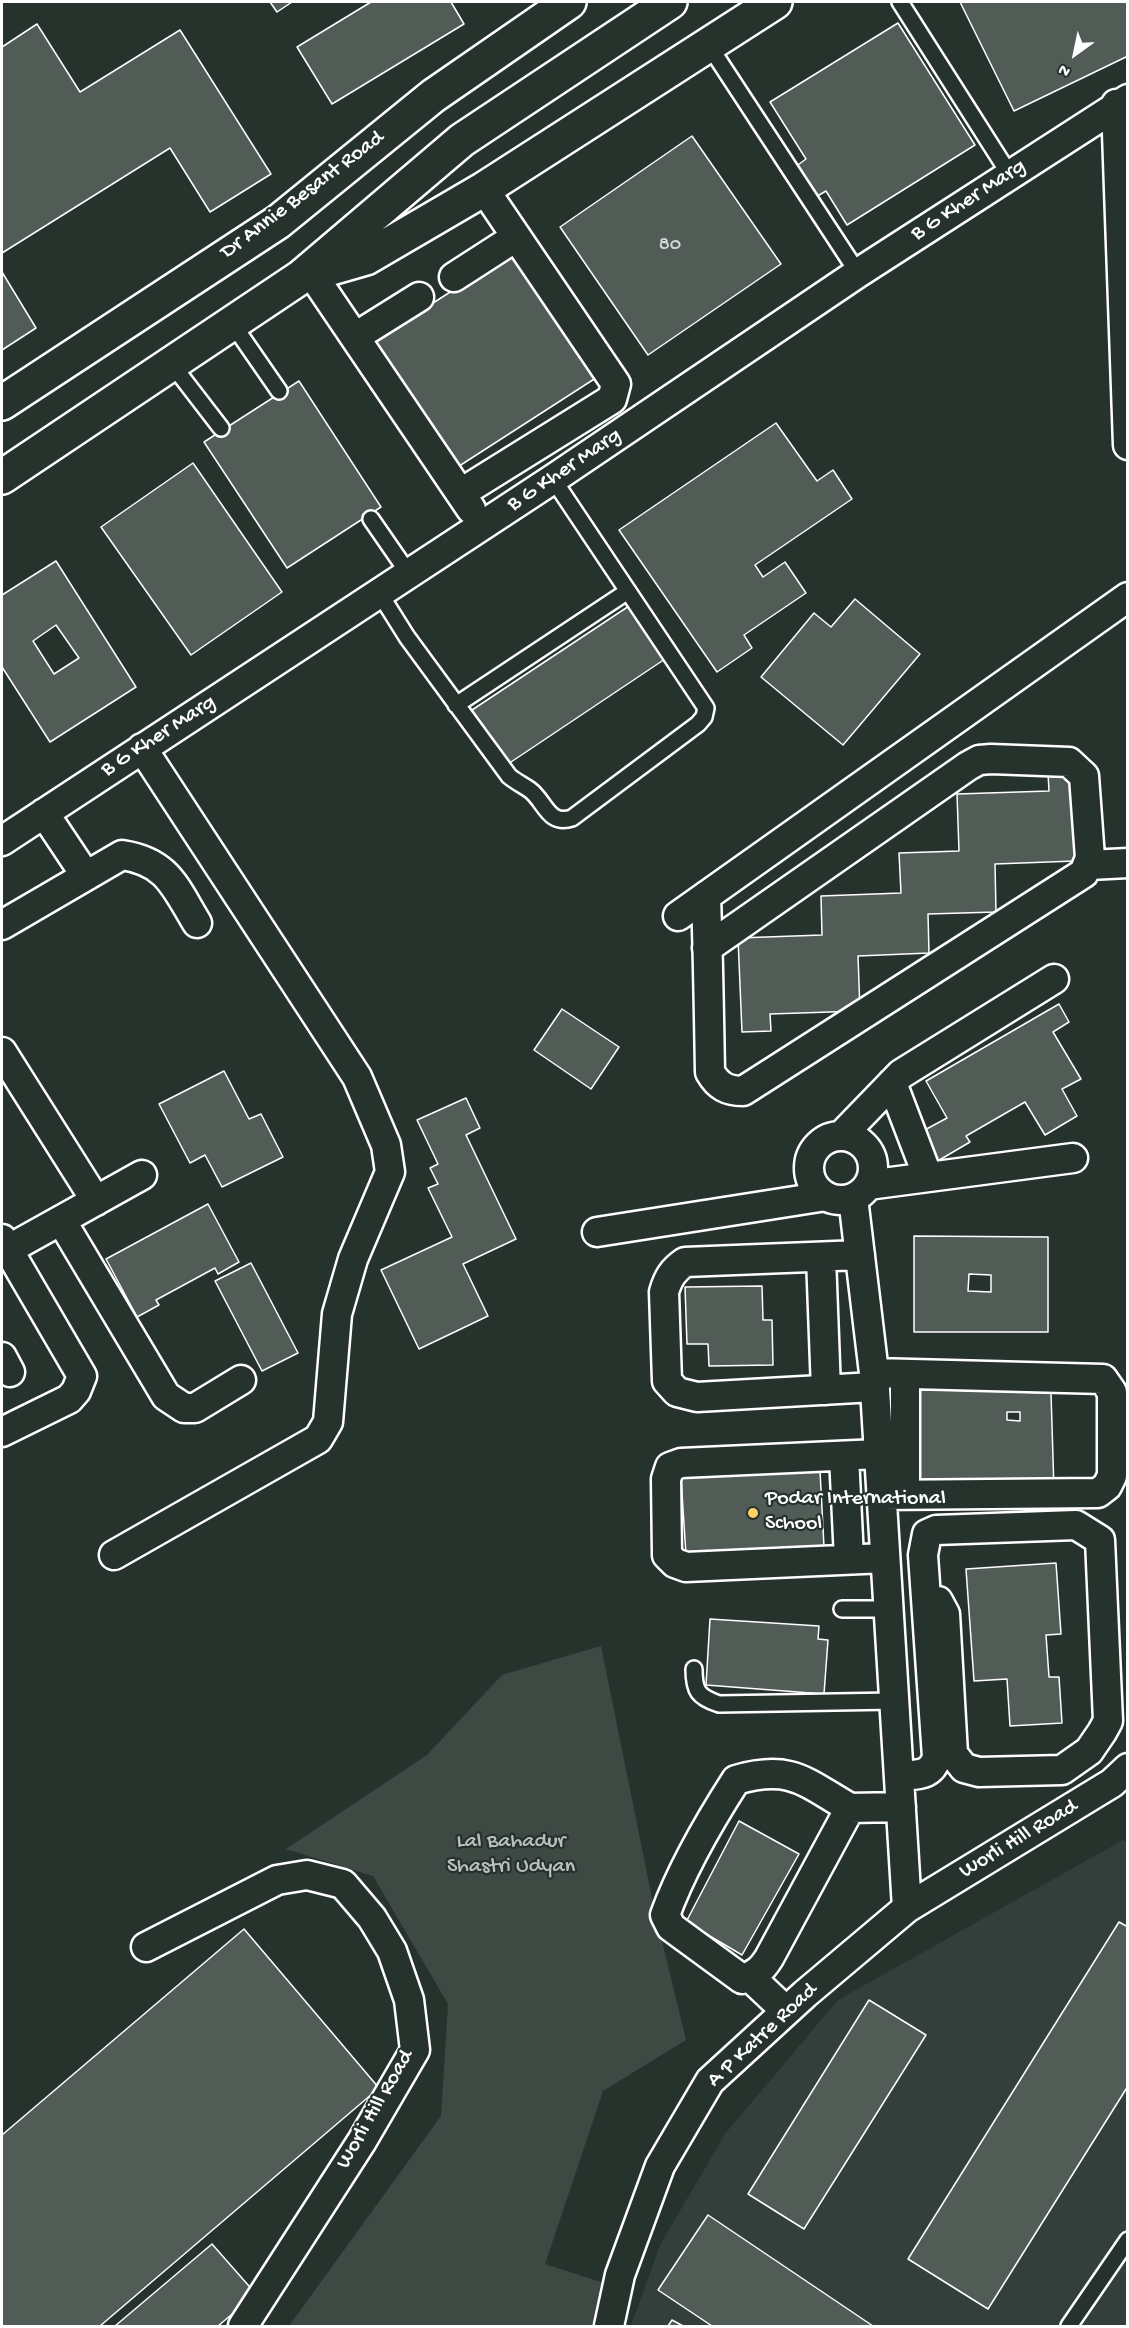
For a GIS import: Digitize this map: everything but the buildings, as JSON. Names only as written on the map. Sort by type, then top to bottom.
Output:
[{"type":"main road","name":"Dr Annie Besant Road","points":[[2,403],[278,222],[433,96],[569,2]]},
{"type":"main road","points":[[2,477],[307,275],[462,140],[670,2]]},
{"type":"main road","points":[[307,275],[366,258],[484,189],[775,2]]},
{"type":"street","name":"B G Kher Marg","points":[[2,841],[483,526],[858,273],[1122,101]]},
{"type":"street","points":[[1122,101],[1128,446]]},
{"type":"street","points":[[461,493],[612,399],[616,391],[616,384],[484,189]]},
{"type":"street","points":[[454,277],[516,237]]},
{"type":"street","points":[[307,275],[355,337],[483,526]]},
{"type":"street","points":[[355,337],[419,297]]},
{"type":"street","points":[[678,916],[1128,597]]},
{"type":"street","points":[[114,1555],[318,1439],[328,1422],[337,1314],[344,1287],[390,1172],[386,1145],[357,1077],[142,748]]},
{"type":"street","points":[[706,896],[707,948],[710,1072],[717,1084],[726,1089],[743,1091],[1084,873],[1089,865],[1084,776],[1069,762],[979,760],[707,948]]},
{"type":"street","points":[[44,813],[86,876]]},
{"type":"street","points":[[2,925],[122,855],[137,857],[165,871],[197,922]]},
{"type":"street","points":[[1089,865],[1128,863]]},
{"type":"street","points":[[842,1135],[901,1074],[1054,979]]},
{"type":"street","points":[[2,1052],[96,1201]]},
{"type":"street","points":[[892,1083],[928,1177]]},
{"type":"street","points":[[849,1193],[816,1187],[809,1175],[809,1161],[815,1147],[827,1138],[842,1135],[856,1140],[867,1149],[873,1164],[849,1193],[860,1255],[874,1380],[879,1454],[893,1494]]},
{"type":"street","points":[[597,1232],[849,1193],[928,1177],[1073,1158]]},
{"type":"street","points":[[2,1432],[69,1399],[76,1392],[82,1376],[4,1247],[61,1220],[142,1175]]},
{"type":"street","points":[[61,1220],[165,1396],[183,1408],[195,1408],[241,1380]]},
{"type":"street","points":[[860,1255],[685,1262],[675,1269],[668,1279],[664,1292],[667,1381],[677,1392],[697,1397],[826,1390],[905,1375],[1103,1379],[1112,1392],[1112,1476],[1107,1486],[1098,1493],[893,1494]]},
{"type":"street","points":[[820,1257],[826,1390]]},
{"type":"street","points":[[905,1375],[885,1565],[907,1908]]},
{"type":"street","points":[[879,1454],[681,1463],[670,1467],[666,1479],[667,1555],[675,1563],[686,1567],[849,1559],[885,1565],[925,1586],[938,1601],[945,1614],[953,1754],[958,1763],[964,1768],[979,1772],[1062,1770],[1089,1750],[1108,1721],[1100,1540],[1076,1525],[936,1530],[927,1534],[923,1556],[925,1586],[937,1757],[934,1767],[928,1773],[898,1776]]},
{"type":"street","points":[[844,1456],[849,1559]]},
{"type":"street","name":"Worli Hill Road","points":[[907,1908],[1112,1783],[1128,1768]]},
{"type":"street","points":[[850,1808],[761,1971],[742,1979],[671,1927],[665,1915],[673,1894],[717,1810],[736,1780],[761,1773],[792,1774],[850,1808],[901,1807]]},
{"type":"street","name":"Worli Hill Road","points":[[146,1947],[277,1880],[307,1875],[343,1884],[372,1918],[392,1951],[409,2000],[415,2050],[362,2141],[243,2326]]},
{"type":"street","name":"A P Katre Road","points":[[609,2326],[620,2275],[660,2166],[710,2081],[907,1908]]},
{"type":"street","points":[[750,1977],[786,2012]]},
{"type":"lane","points":[[900,2],[1010,175]]},
{"type":"lane","points":[[708,44],[858,273]]},
{"type":"lane","points":[[232,323],[279,391]]},
{"type":"lane","points":[[171,363],[221,428]]},
{"type":"lane","points":[[380,594],[456,705],[509,776],[530,790],[548,814],[564,821],[572,818],[704,717],[706,708],[703,700],[553,479]]},
{"type":"lane","points":[[371,519],[409,574]]},
{"type":"lane","points":[[456,705],[628,591]]},
{"type":"lane","points":[[842,1609],[888,1609]]},
{"type":"lane","points":[[694,1669],[694,1687],[701,1697],[719,1704],[894,1701]]},
{"type":"lane","points":[[1069,2326],[1128,2240]]},
{"type":"shaded area","points":[[1123,1840],[1127,1843],[1127,2326],[631,2326],[660,2245],[725,2134],[838,2000]]},
{"type":"green space","name":"Lal Bahadur Shastri Udyan","points":[[601,1646],[654,1908],[686,2040],[603,2091],[545,2264],[604,2283],[592,2326],[289,2326],[441,2116],[448,2004],[373,1876],[286,1849],[427,1755],[502,1675]]},
{"type":"place","name":"Podar International School","points":[[753,1513]]}]
